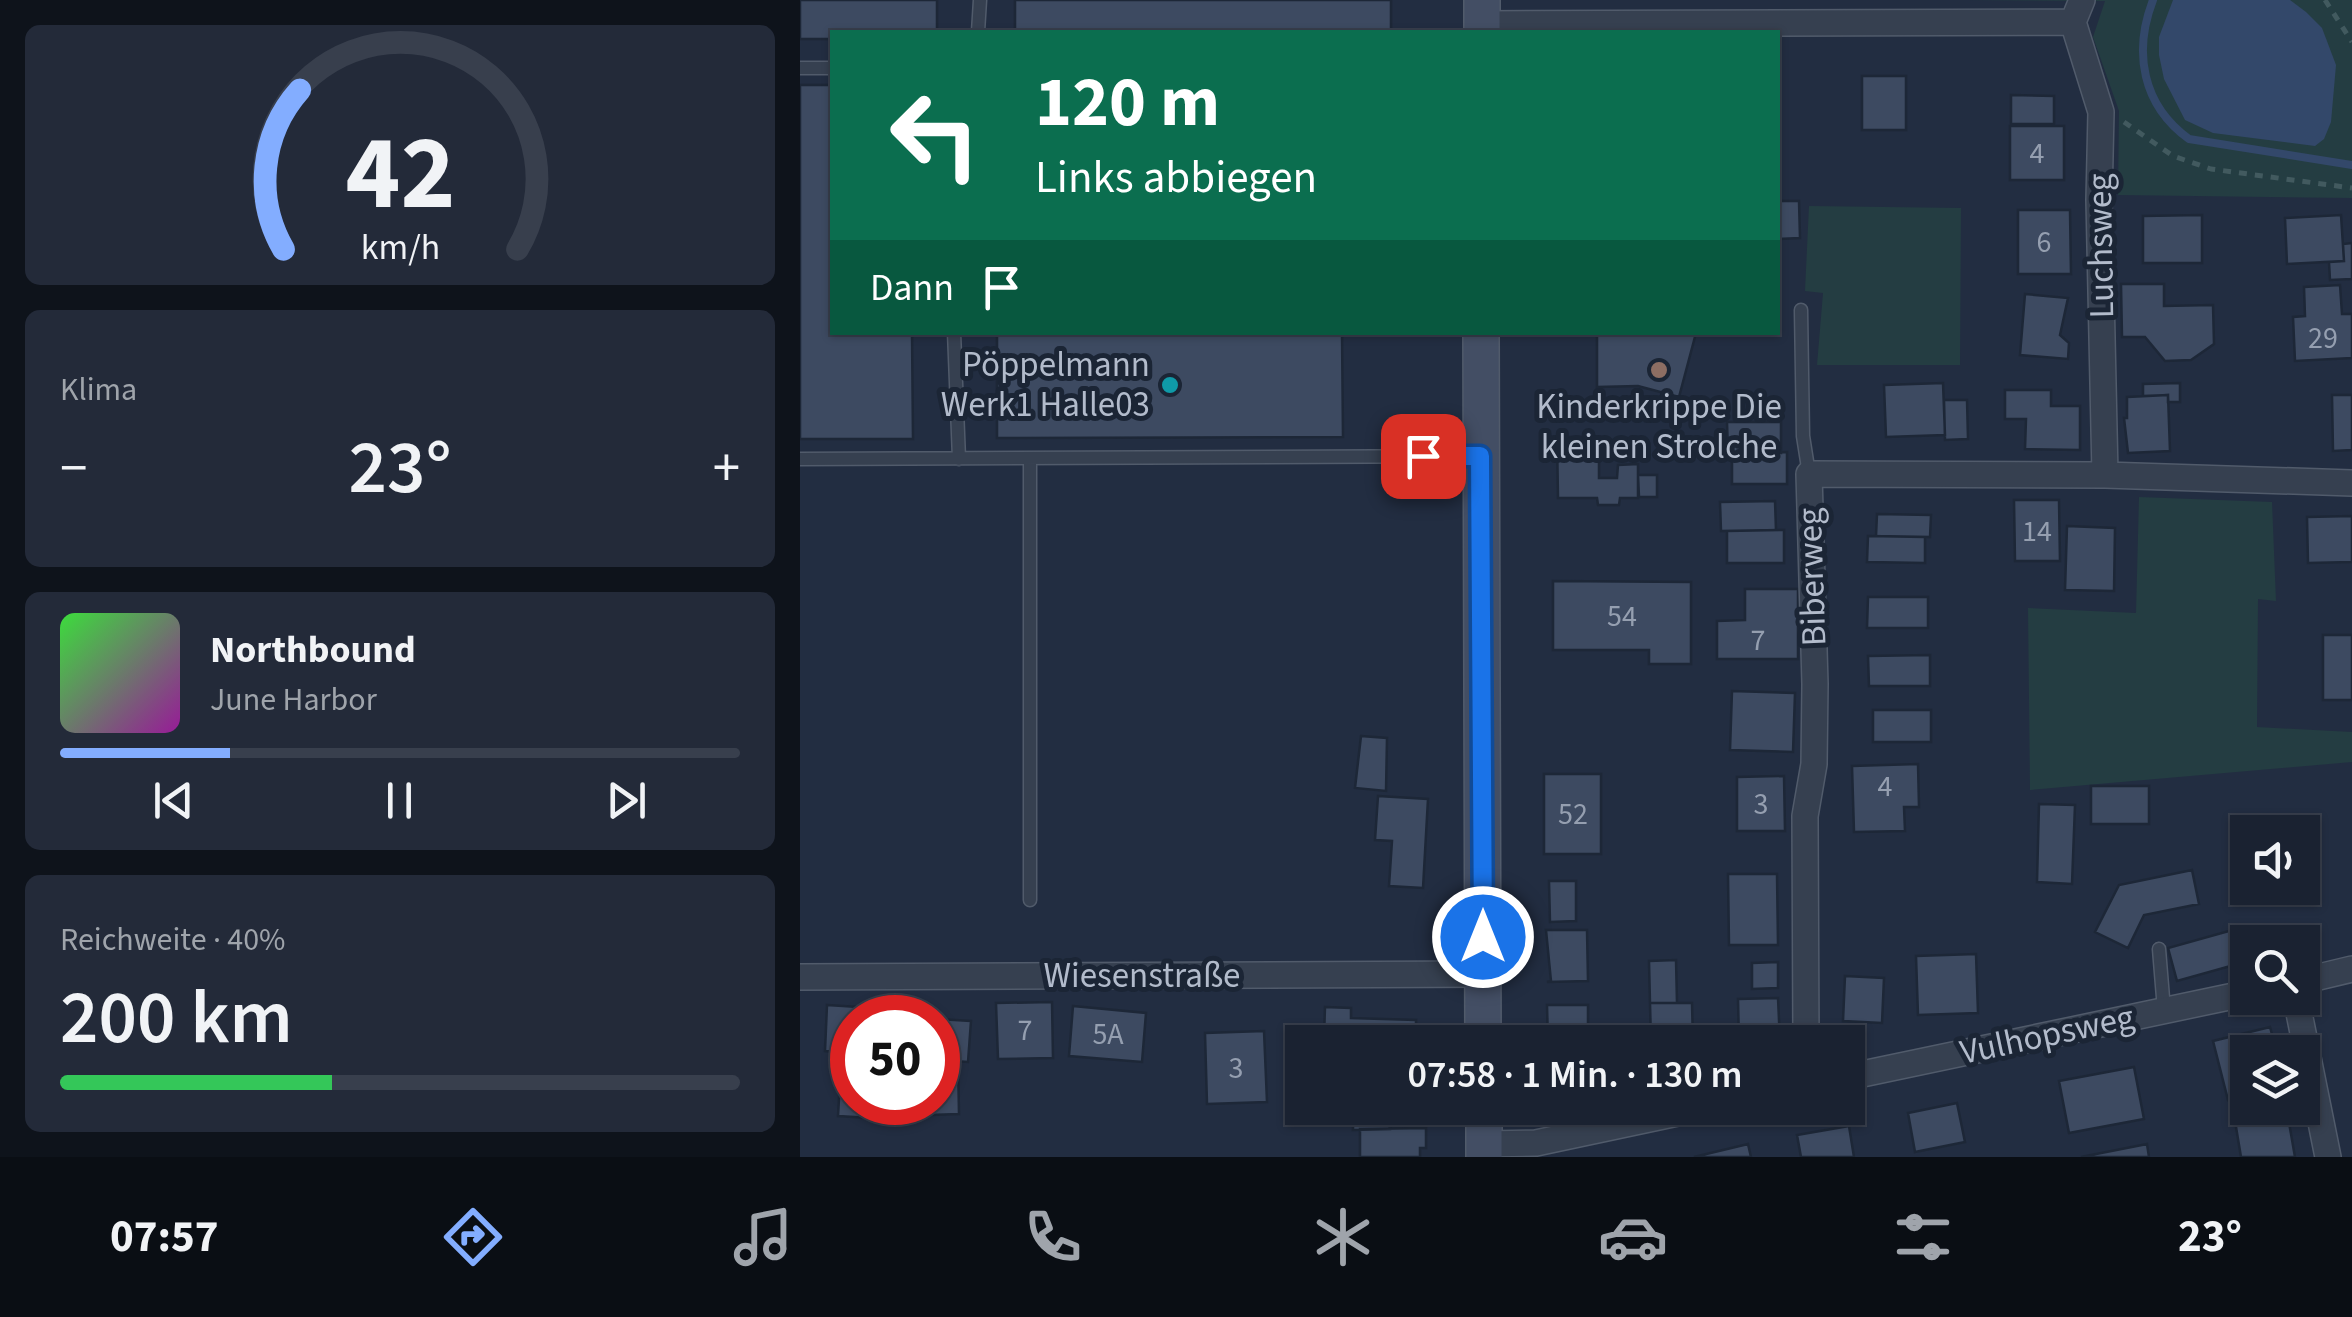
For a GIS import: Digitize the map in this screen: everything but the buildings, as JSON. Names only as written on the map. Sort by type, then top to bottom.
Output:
[{"type":"main road","points":[[1481,335],[1484,1025]]},
{"type":"main road","points":[[1484,1125],[1484,1151]]},
{"type":"street","name":"Luchsweg","points":[[1482,19],[2077,11],[2101,112],[2105,475]]},
{"type":"street","name":"Biberweg","points":[[1806,1025],[1805,816],[1814,764],[1815,684],[1808,474],[2105,475],[2352,483]]},
{"type":"street","points":[[2320,977],[2352,969]]},
{"type":"street","name":"Wiesenstraße","points":[[800,976],[1483,974]]},
{"type":"street","name":"Vulhopsweg","points":[[1865,1073],[2230,997]]},
{"type":"street","points":[[2299,1015],[2328,1157]]},
{"type":"street","points":[[1484,1151],[1621,1125]]},
{"type":"lane","points":[[978,30],[980,0]]},
{"type":"lane","points":[[800,68],[830,68]]},
{"type":"lane","points":[[1801,310],[1802,436],[1808,474]]},
{"type":"lane","points":[[954,335],[959,459]]},
{"type":"lane","points":[[800,459],[1480,456]]},
{"type":"lane","points":[[1030,459],[1030,900]]},
{"type":"lane","points":[[2159,950],[2164,1010]]},
{"type":"path","points":[[2325,0],[2352,42]]},
{"type":"path","points":[[2101,112],[2124,122],[2173,156],[2211,169],[2352,188]]},
{"type":"green space","points":[[1966,0],[2352,0],[2352,198],[2118,195],[2119,111],[2093,37],[2105,1]]},
{"type":"green space","points":[[1809,206],[1961,208],[1960,365],[1817,365],[1823,293],[1805,291]]},
{"type":"green space","points":[[2139,497],[2272,502],[2276,601],[2258,599],[2257,727],[2352,732],[2352,762],[2030,790],[2028,608],[2136,613]]},
{"type":"water","points":[[2173,0],[2290,0],[2306,12],[2322,28],[2336,65],[2331,122],[2324,139],[2315,146],[2213,133],[2185,120],[2164,79],[2159,55],[2159,37]]},
{"type":"waterway","points":[[2153,0],[2144,39],[2146,76],[2161,110],[2189,139],[2352,165]]},
{"type":"place","name":"Kinderkrippe Die kleinen Strolche","points":[[1659,370]]},
{"type":"place","name":"Pöppelmann Werk1 Halle03","points":[[1170,385]]},
{"type":"route","points":[[1423,456],[1480,456],[1483,937]]}]
